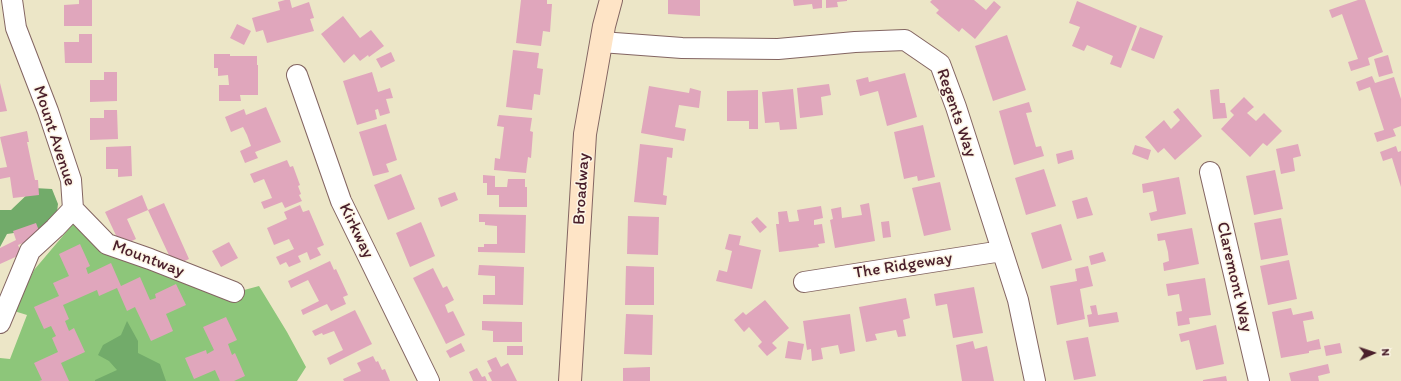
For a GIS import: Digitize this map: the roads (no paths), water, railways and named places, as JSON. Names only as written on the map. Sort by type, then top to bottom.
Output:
[{"type":"street","name":"Mount Avenue","points":[[0,323],[30,251],[73,209],[71,180],[48,111],[8,31],[12,0]]},
{"type":"street","name":"Broadway","points":[[570,381],[586,134],[601,42],[611,0]]},
{"type":"street","name":"Regents Way","points":[[601,42],[682,48],[778,49],[905,40],[940,64],[956,107],[1018,300],[1035,381]]},
{"type":"street","name":"Kirkway","points":[[297,75],[341,201],[429,381]]},
{"type":"street","name":"Claremont Way","points":[[1210,172],[1259,381]]},
{"type":"street","name":"Mountway","points":[[73,209],[107,244],[234,292]]},
{"type":"street","name":"The Ridgeway","points":[[804,282],[1002,251]]}]
